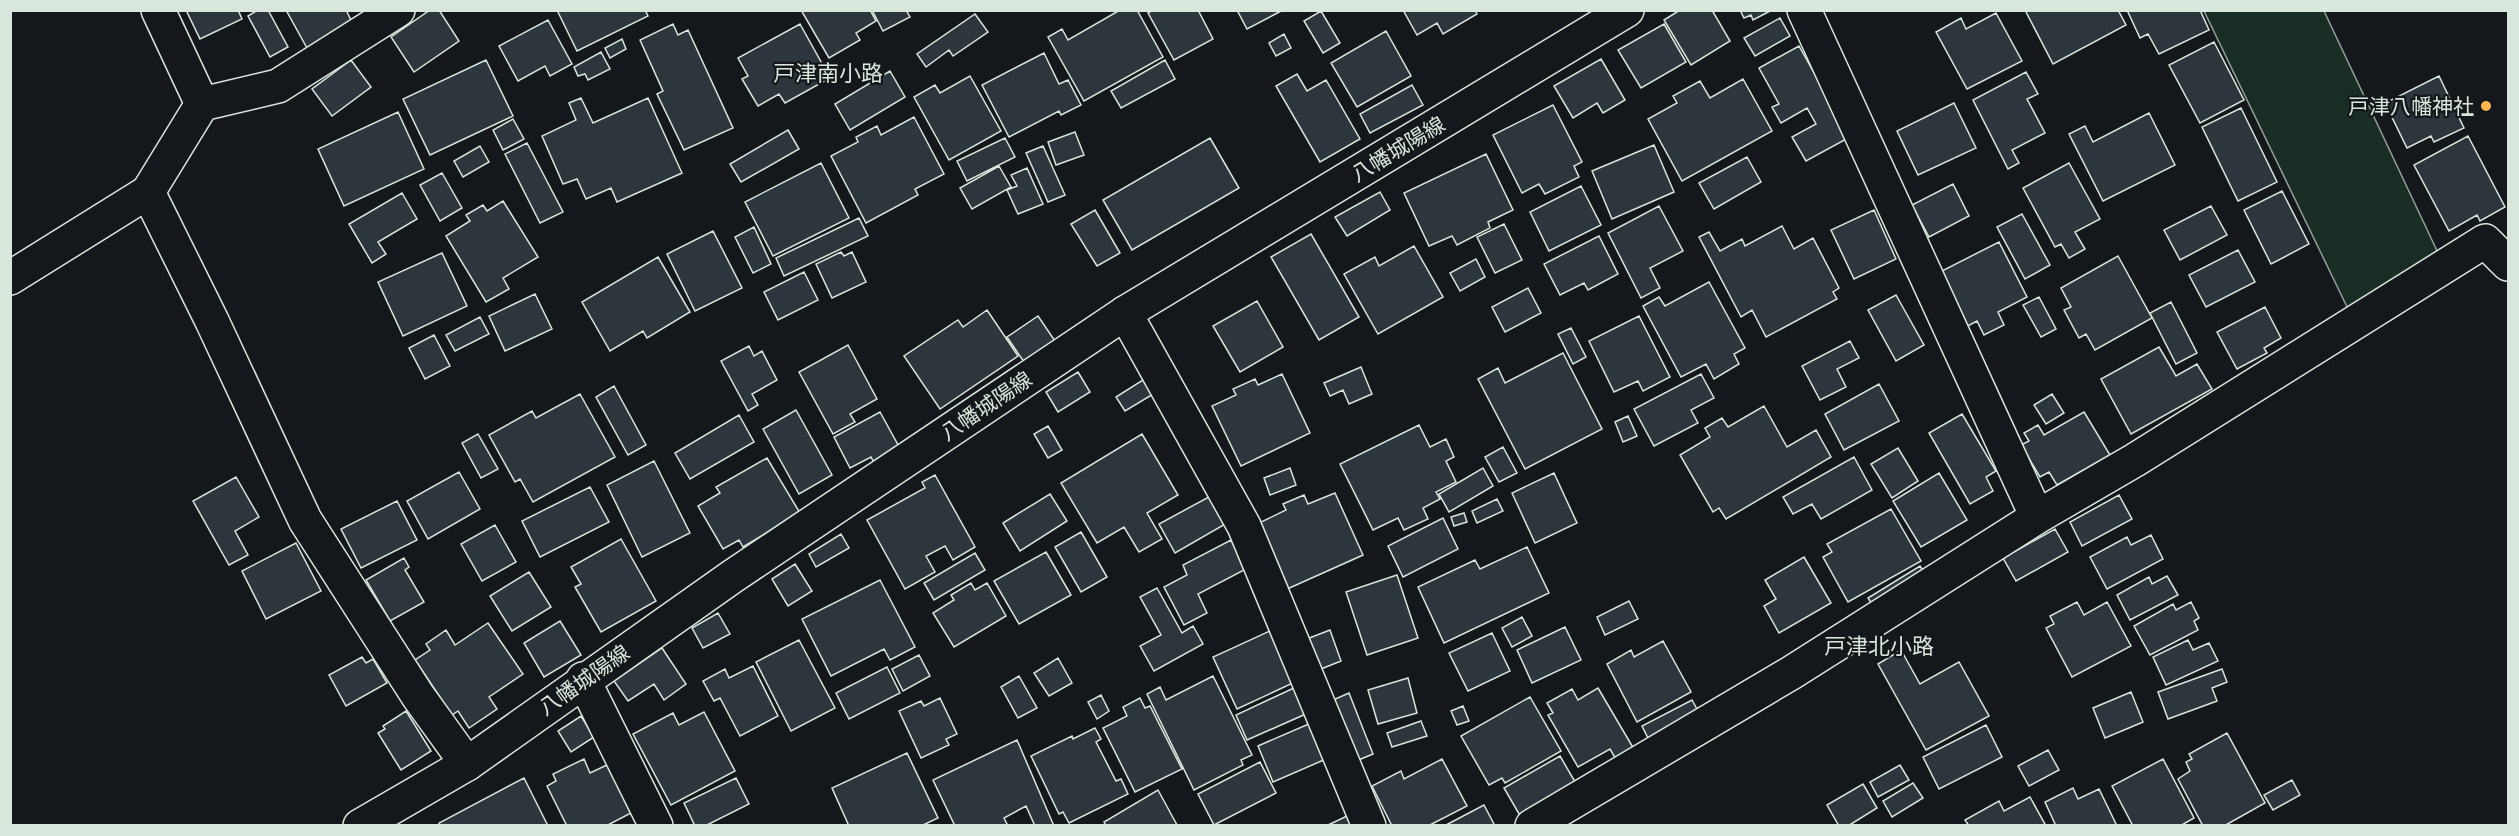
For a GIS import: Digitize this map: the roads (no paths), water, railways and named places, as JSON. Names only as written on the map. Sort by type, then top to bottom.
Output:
[{"type":"street","points":[[158,10],[202,104]]},
{"type":"street","points":[[10,278],[147,192],[202,104],[278,86],[398,10]]},
{"type":"street","name":"八幡城陽線","points":[[360,825],[466,764],[583,679],[1125,313],[1627,10]]},
{"type":"street","points":[[1803,10],[2037,517]]},
{"type":"street","points":[[147,192],[212,321],[305,520],[411,686],[466,764]]},
{"type":"street","points":[[1532,825],[1791,673],[2037,517],[2135,460],[2485,241],[2508,264]]},
{"type":"street","points":[[1125,313],[1244,526],[1369,825]]},
{"type":"street","points":[[583,679],[656,825]]},
{"type":"place","name":"戸津八幡神社","points":[[2486,106]]},
{"type":"district","name":"戸津南小路","points":[[828,73]]},
{"type":"district","name":"戸津北小路","points":[[1879,646]]}]
